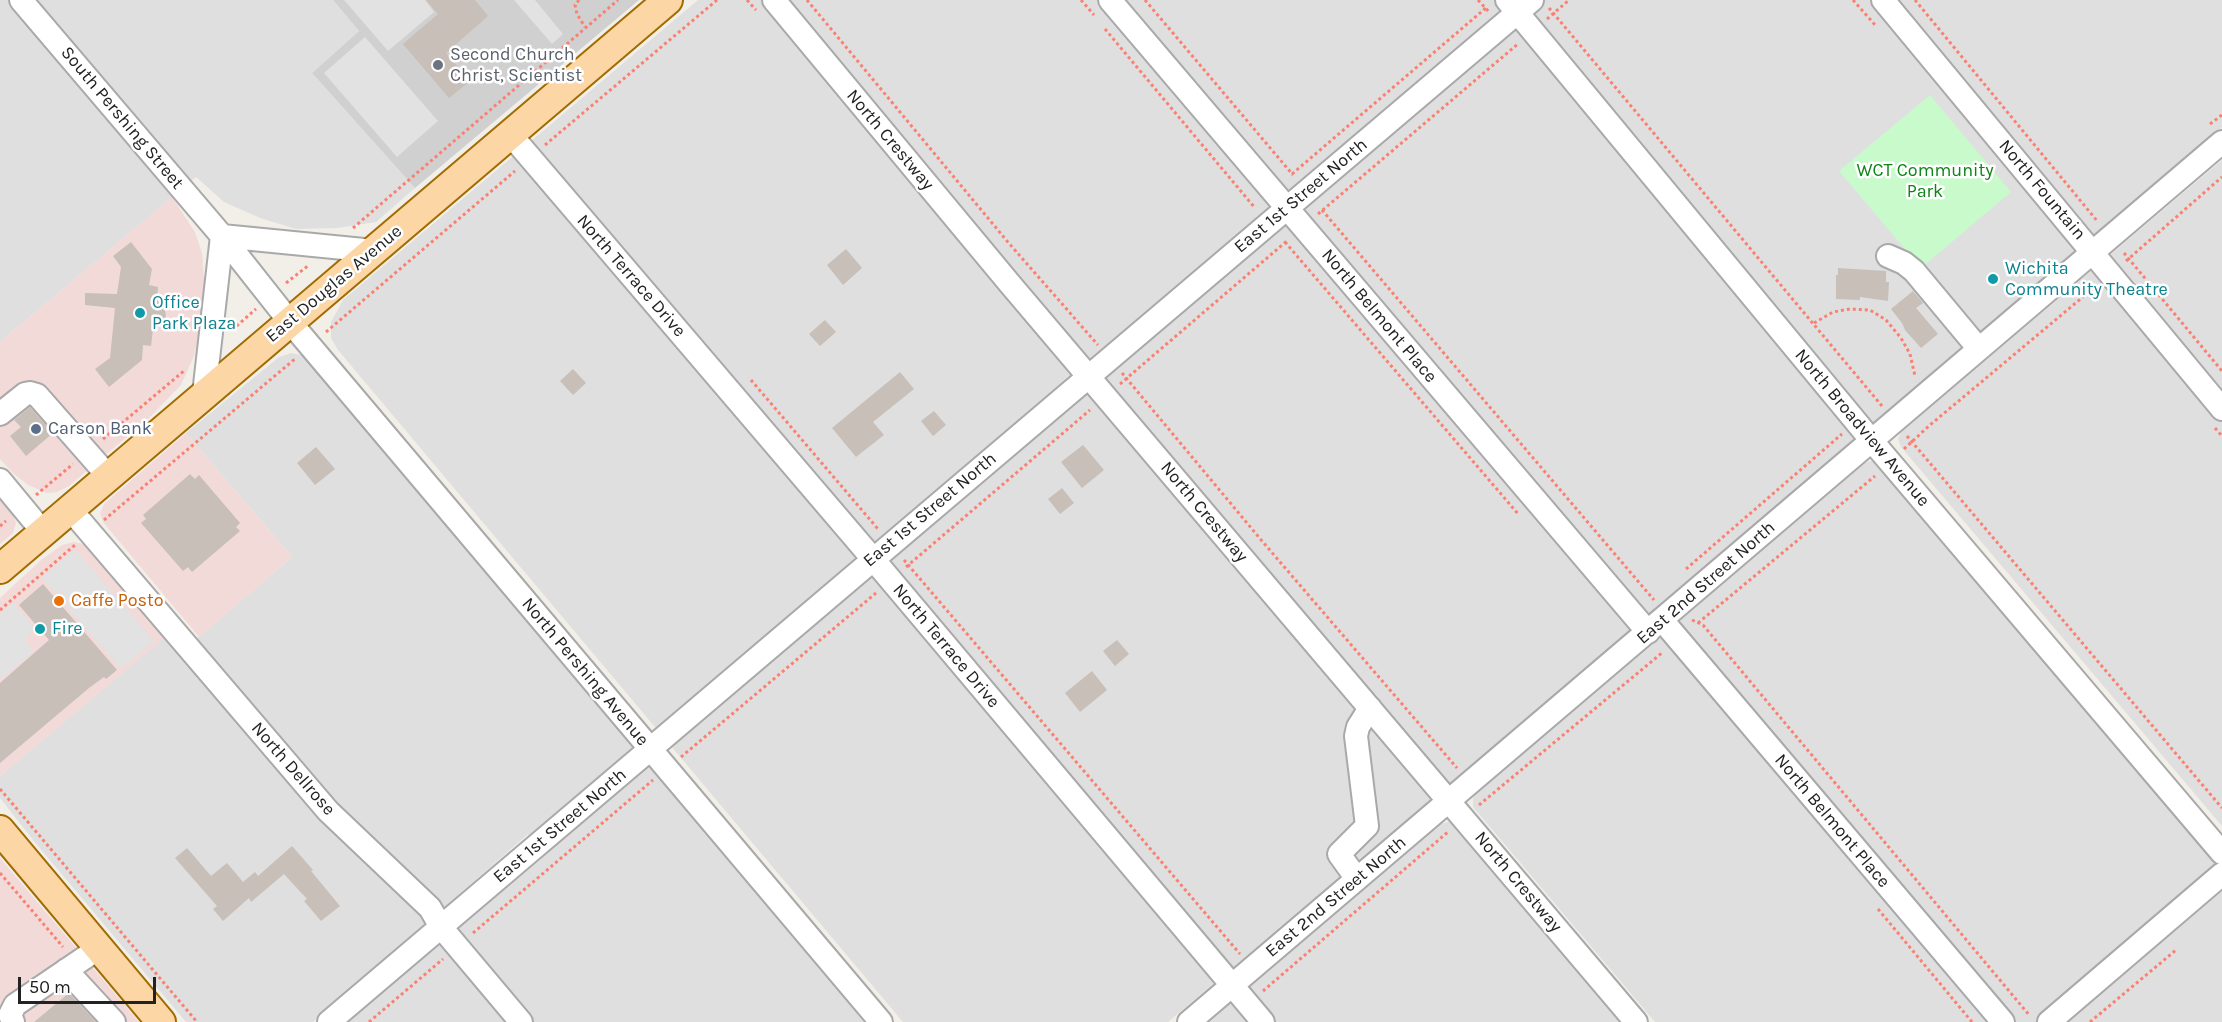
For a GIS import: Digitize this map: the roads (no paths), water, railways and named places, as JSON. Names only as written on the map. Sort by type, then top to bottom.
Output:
[{"type":"main road","name":"East Douglas Avenue","points":[[0,569],[668,0]]},
{"type":"main road","points":[[0,830],[152,1012]]},
{"type":"street","name":"South Pershing Street","points":[[21,0],[222,236],[290,322]]},
{"type":"street","name":"North Crestway","points":[[774,0],[1088,376],[1636,1022]]},
{"type":"street","name":"North Belmont Place","points":[[1110,0],[1287,208],[1678,639],[2002,1022]]},
{"type":"street","name":"North Fountain","points":[[1883,0],[2093,251],[2120,266],[2222,409]]},
{"type":"street","name":"East 1st Street North","points":[[329,1022],[1307,192],[1512,4]]},
{"type":"street","name":"North Broadview Avenue","points":[[1512,4],[1872,441],[2222,853]]},
{"type":"street","name":"North Terrace Drive","points":[[510,134],[891,580],[1263,1022]]},
{"type":"street","name":"East 2nd Street North","points":[[1189,1022],[1357,879],[1457,809],[1470,783],[2222,141]]},
{"type":"street","points":[[204,394],[222,236],[374,251]]},
{"type":"street","points":[[1888,256],[1904,262],[1914,271],[1979,349]]},
{"type":"street","name":"North Pershing Avenue","points":[[290,322],[881,1022]]},
{"type":"street","points":[[0,414],[25,394],[37,395],[109,477]]},
{"type":"street","points":[[0,480],[44,532]]},
{"type":"street","name":"North Dellrose","points":[[70,509],[328,811],[430,908],[441,927],[521,1022]]},
{"type":"street","points":[[1357,879],[1340,854],[1368,826],[1356,736],[1370,708]]},
{"type":"street","points":[[2049,1022],[2222,874]]},
{"type":"street","points":[[13,1022],[10,1015],[15,1005],[99,948]]},
{"type":"street","points":[[66,970],[114,1022]]},
{"type":"street","points":[[121,1022],[152,1012]]},
{"type":"place","name":"Second Church Christ, Scientist","points":[[438,65]]},
{"type":"place","name":"Wichita Community Theatre","points":[[1993,279]]},
{"type":"place","name":"Office Park Plaza","points":[[140,313]]},
{"type":"place","name":"Carson Bank","points":[[36,429]]},
{"type":"place","name":"Caffe Posto","points":[[59,601]]},
{"type":"place","name":"Fire","points":[[40,629]]},
{"type":"park label","name":"WCT Community Park","points":[[1925,181]]}]
